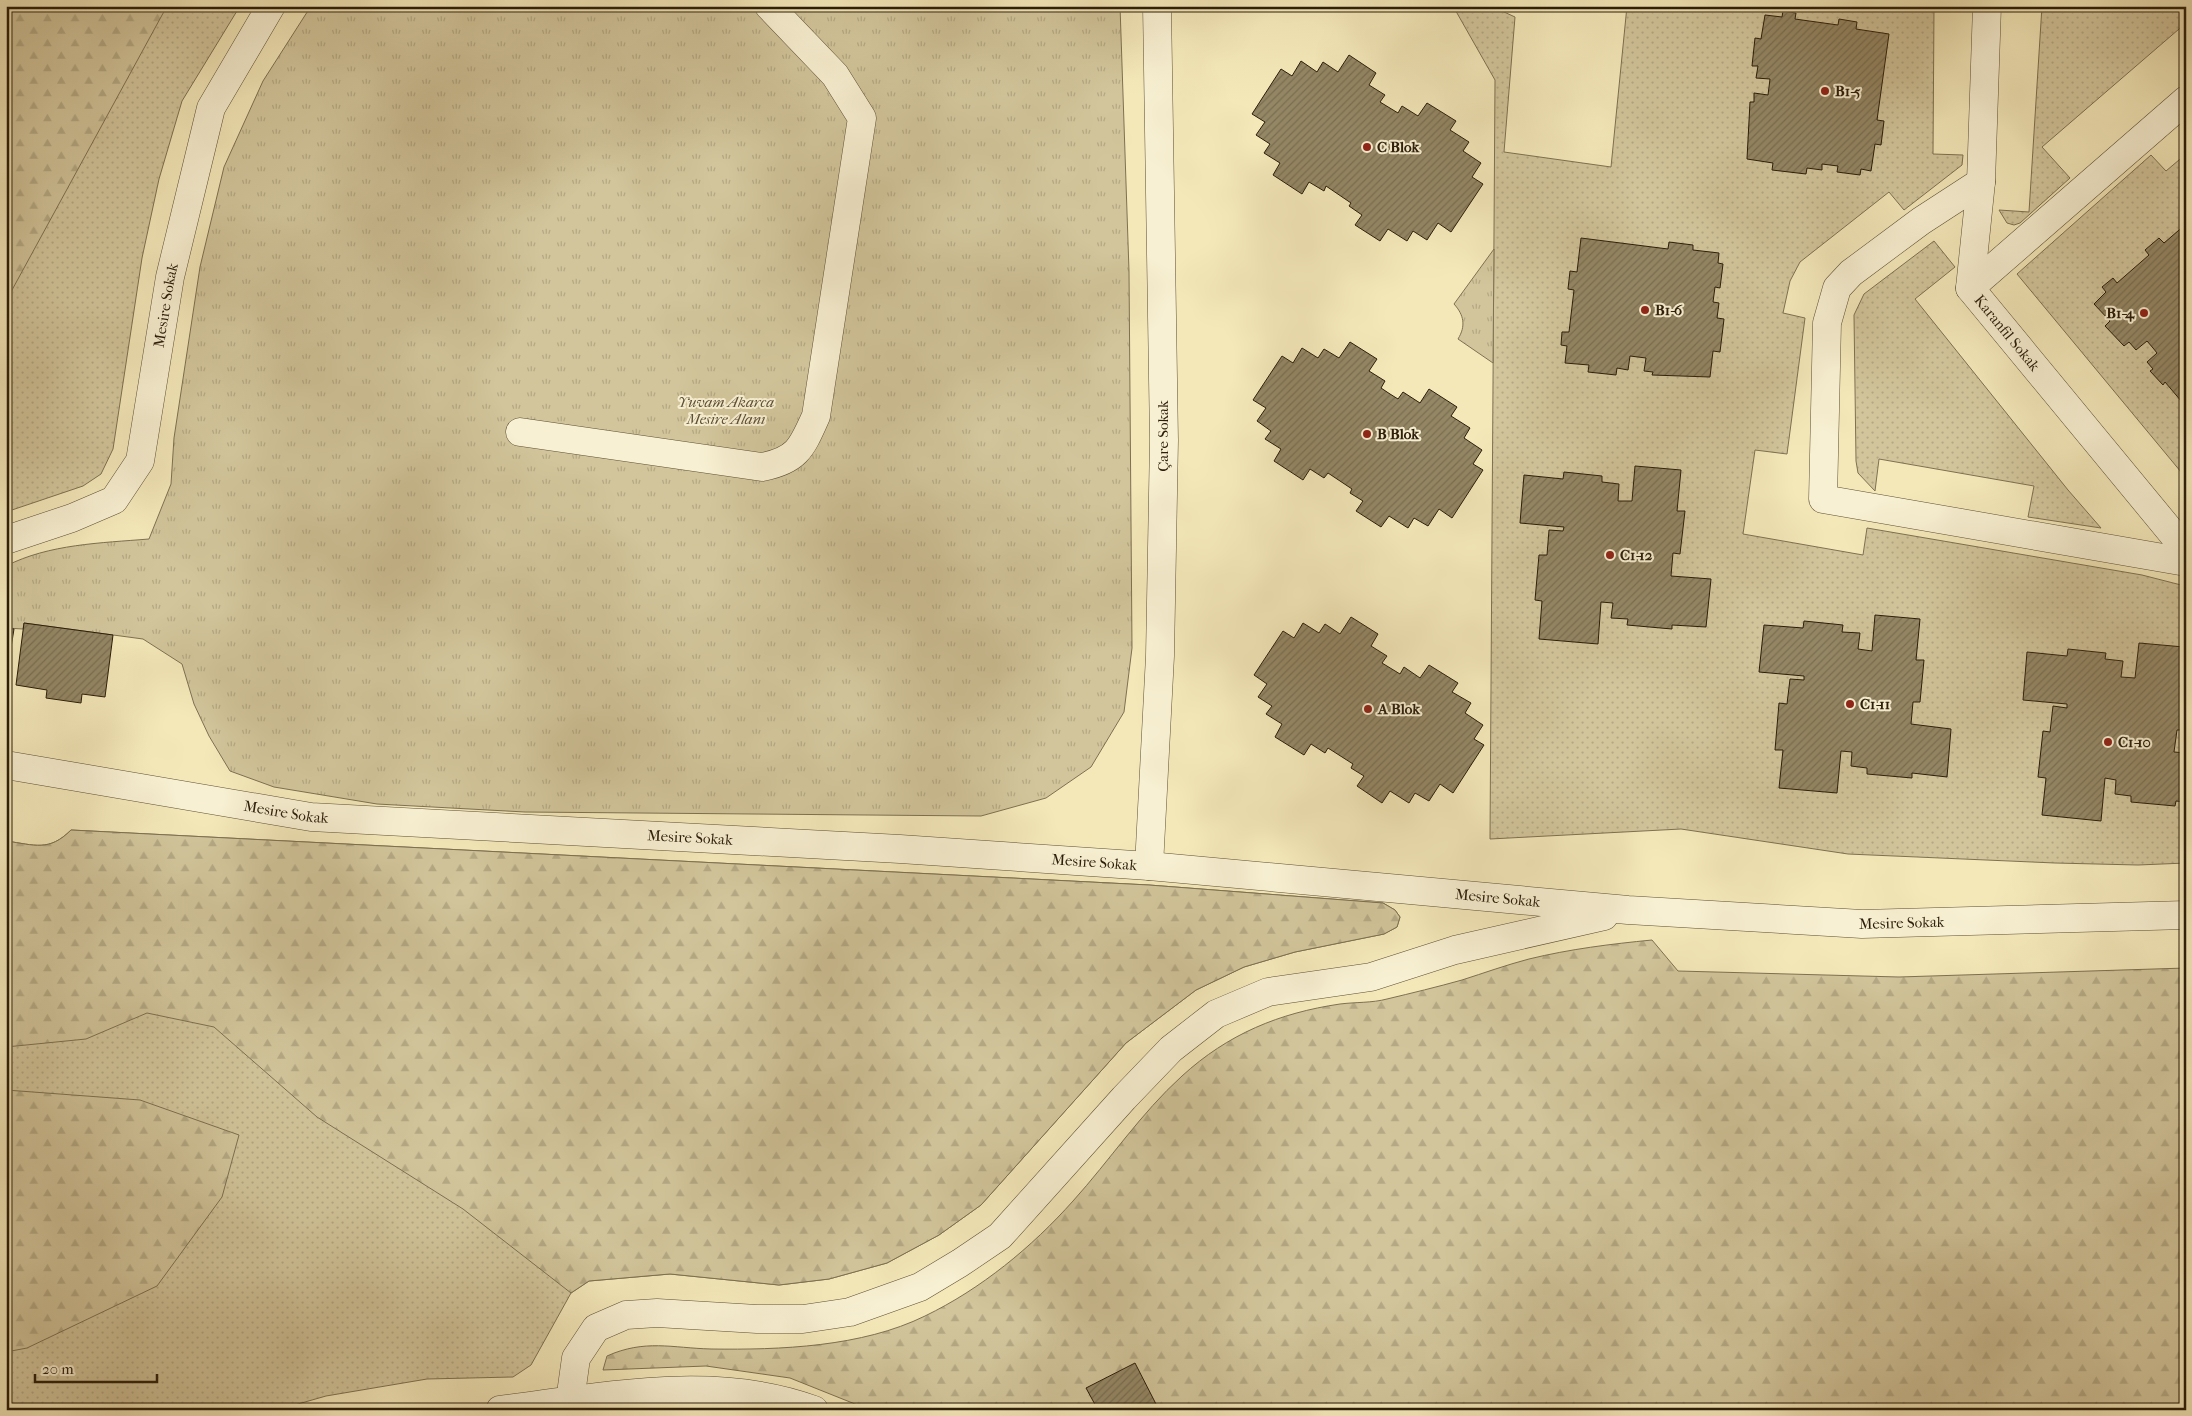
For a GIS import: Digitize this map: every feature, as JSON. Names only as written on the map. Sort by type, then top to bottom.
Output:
[{"type":"street","name":"Mesire Sokak","points":[[6,540],[72,518],[114,500],[140,461],[170,278],[211,108],[271,6]]},
{"type":"street","points":[[520,432],[762,468],[776,465],[800,451],[816,416],[862,118],[835,75],[769,6]]},
{"type":"street","name":"Çare Sokak","points":[[1149,866],[1160,656],[1164,440],[1157,6]]},
{"type":"street","name":"Karanfil Sokak","points":[[1987,6],[1981,182],[1970,288],[2186,550]]},
{"type":"street","points":[[1970,288],[2186,100]]},
{"type":"street","points":[[1981,182],[1921,221],[1851,273],[1838,288],[1827,323],[1823,499],[2186,562]]},
{"type":"street","name":"Mesire Sokak","points":[[6,765],[311,817],[900,849],[1149,866],[1628,910],[1862,924],[2186,915]]},
{"type":"street","points":[[572,1406],[576,1358],[596,1328],[626,1315],[657,1313],[757,1319],[803,1319],[850,1312],[920,1287],[936,1278],[1000,1236],[1124,1098],[1172,1049],[1216,1014],[1268,992],[1371,977],[1455,950],[1628,910]]},
{"type":"street","points":[[500,1410],[637,1402],[715,1389],[783,1399],[814,1410]]},
{"type":"green space","points":[[6,6],[240,6],[182,101],[159,179],[142,258],[113,449],[101,474],[83,486],[6,512]]},
{"type":"green space","points":[[6,6],[167,6],[6,301]]},
{"type":"green space","name":"Yuvam Akarca Mesire Alanı","points":[[311,6],[1120,6],[1129,271],[1132,648],[1124,712],[1091,767],[1046,798],[981,816],[525,812],[377,804],[274,787],[230,771],[209,736],[194,704],[182,664],[143,639],[24,623],[23,629],[6,628],[6,566],[40,553],[57,549],[149,539],[171,484],[174,438],[200,267],[224,167],[263,81]]},
{"type":"green space","points":[[1453,6],[1491,6],[1515,17],[1504,152],[1611,167],[1627,6],[1934,6],[1933,154],[1963,155],[1962,165],[1904,210],[1889,192],[1800,262],[1790,281],[1783,313],[1805,318],[1787,454],[1755,450],[1743,534],[1863,555],[1867,528],[2142,575],[2185,586],[2186,863],[2138,865],[2055,863],[1848,854],[1681,829],[1490,839],[1495,80]]},
{"type":"green space","points":[[2042,6],[2186,6],[2186,23],[2042,147],[2070,178],[2020,223],[2014,225],[2007,223],[1999,210],[2029,212]]},
{"type":"green space","points":[[2186,154],[2186,478],[2017,274],[2151,155],[2166,171]]},
{"type":"green space","points":[[1934,241],[1955,267],[1915,299],[2068,490],[2101,528],[2028,517],[2034,486],[1879,459],[1875,491],[1858,473],[1856,461],[1854,315],[1864,294]]},
{"type":"green space","points":[[1494,249],[1493,363],[1458,339],[1461,334],[1463,321],[1460,312],[1454,304]]},
{"type":"green space","points":[[71,830],[1149,885],[1383,903],[1395,910],[1400,917],[1397,927],[1384,934],[1295,952],[1244,967],[1196,990],[1126,1043],[981,1205],[939,1235],[887,1263],[829,1279],[779,1285],[670,1274],[589,1281],[571,1293],[531,1365],[513,1377],[427,1379],[326,1396],[277,1410],[6,1410],[6,841],[34,845],[48,844],[56,842]]},
{"type":"green space","points":[[71,830],[1149,885],[1383,903],[1395,910],[1400,917],[1397,927],[1384,934],[1295,952],[1244,967],[1196,990],[1126,1043],[981,1205],[939,1235],[887,1263],[829,1279],[779,1285],[670,1274],[589,1281],[571,1293],[463,1209],[317,1117],[214,1027],[147,1013],[86,1039],[6,1047],[6,841],[34,845],[48,844],[56,842]]},
{"type":"green space","points":[[1652,940],[1678,971],[1899,977],[2186,968],[2186,1410],[870,1410],[790,1378],[706,1366],[603,1370],[607,1356],[646,1346],[711,1349],[792,1347],[848,1340],[901,1326],[946,1305],[1005,1266],[1040,1235],[1073,1201],[1167,1090],[1199,1061],[1236,1037],[1296,1013],[1340,1004],[1387,999],[1462,980],[1544,955],[1590,947]]},
{"type":"green space","points":[[6,1090],[140,1100],[239,1135],[222,1197],[157,1286],[27,1348],[6,1352]]},
{"type":"building","name":"B1-5","points":[[1783,11],[1796,13],[1795,19],[1838,25],[1839,19],[1857,22],[1856,29],[1889,34],[1877,120],[1884,121],[1881,145],[1875,144],[1871,171],[1861,169],[1860,175],[1837,172],[1838,166],[1822,164],[1822,170],[1807,168],[1806,174],[1772,170],[1773,163],[1747,159],[1750,102],[1754,102],[1754,93],[1768,95],[1770,79],[1756,78],[1758,66],[1752,66],[1755,38],[1761,39],[1765,15],[1782,17]]},
{"type":"building","name":"C Blok","points":[[1349,55],[1376,73],[1369,85],[1385,95],[1380,102],[1398,113],[1402,106],[1418,116],[1427,103],[1456,121],[1450,130],[1469,142],[1463,151],[1481,163],[1472,177],[1483,184],[1451,232],[1438,223],[1427,240],[1413,231],[1407,241],[1388,229],[1380,241],[1355,225],[1362,215],[1349,206],[1351,203],[1326,186],[1324,191],[1309,182],[1302,194],[1273,175],[1280,163],[1264,153],[1270,144],[1256,135],[1265,122],[1252,114],[1281,69],[1292,76],[1301,61],[1317,72],[1323,62],[1338,72]]},
{"type":"building","name":"B1-4","points":[[2186,224],[2186,402],[2182,402],[2165,382],[2163,385],[2150,371],[2153,369],[2147,362],[2157,353],[2147,341],[2136,350],[2129,342],[2124,346],[2105,326],[2110,321],[2094,304],[2106,292],[2102,287],[2113,278],[2117,283],[2149,255],[2145,250],[2159,238],[2164,243]]},
{"type":"building","name":"B1-6","points":[[1581,238],[1668,249],[1669,242],[1693,245],[1693,250],[1719,253],[1718,263],[1723,264],[1720,288],[1715,287],[1713,302],[1719,303],[1717,318],[1724,319],[1720,352],[1713,351],[1710,377],[1652,375],[1653,372],[1644,371],[1646,358],[1630,356],[1628,370],[1617,368],[1616,375],[1588,372],[1589,365],[1565,363],[1567,346],[1561,345],[1562,332],[1569,332],[1574,290],[1568,289],[1570,271],[1577,272]]},
{"type":"building","name":"B Blok","points":[[1350,342],[1377,359],[1369,371],[1385,381],[1381,388],[1398,399],[1403,392],[1420,403],[1429,389],[1457,407],[1451,416],[1470,428],[1464,438],[1482,450],[1473,464],[1483,470],[1452,518],[1439,509],[1428,526],[1414,518],[1408,528],[1389,516],[1381,527],[1356,511],[1363,501],[1350,493],[1352,489],[1328,473],[1324,478],[1310,469],[1303,480],[1274,461],[1281,449],[1265,439],[1271,431],[1257,421],[1266,408],[1253,400],[1282,356],[1293,363],[1302,348],[1318,358],[1324,349],[1339,358]]},
{"type":"building","name":"C1-12","points":[[1635,466],[1681,470],[1677,511],[1685,511],[1680,554],[1673,553],[1671,576],[1711,579],[1706,627],[1672,625],[1672,629],[1627,625],[1628,619],[1611,618],[1613,603],[1601,602],[1598,644],[1539,639],[1542,601],[1535,600],[1539,555],[1547,555],[1549,530],[1563,531],[1564,527],[1520,523],[1524,475],[1563,479],[1564,472],[1602,476],[1602,482],[1619,484],[1618,501],[1632,501]]},
{"type":"building","name":"C1-11","points":[[1875,615],[1920,619],[1916,660],[1924,660],[1920,702],[1913,702],[1911,724],[1951,729],[1947,777],[1912,773],[1912,778],[1867,774],[1867,768],[1851,766],[1852,752],[1841,751],[1837,793],[1779,788],[1783,750],[1775,750],[1779,703],[1787,704],[1790,679],[1804,680],[1804,676],[1759,672],[1764,625],[1803,628],[1804,621],[1843,625],[1842,632],[1860,633],[1858,649],[1872,651]]},
{"type":"building","name":"A Blok","points":[[1351,617],[1378,634],[1371,646],[1387,656],[1382,663],[1400,674],[1404,667],[1420,678],[1429,665],[1458,683],[1452,692],[1471,703],[1465,713],[1483,725],[1474,739],[1484,745],[1453,793],[1440,784],[1429,801],[1415,793],[1409,803],[1390,791],[1382,803],[1357,786],[1364,776],[1351,768],[1353,764],[1328,748],[1325,753],[1311,744],[1304,755],[1275,737],[1282,724],[1266,714],[1272,706],[1258,697],[1267,684],[1254,675],[1283,631],[1294,638],[1303,623],[1319,633],[1325,624],[1340,634]]},
{"type":"building","points":[[24,623],[113,635],[105,697],[82,694],[81,703],[46,698],[47,690],[16,685]]},
{"type":"building","points":[[6,628],[14,629],[8,666],[6,665]]},
{"type":"building","name":"C1-10","points":[[2139,643],[2184,647],[2180,687],[2186,688],[2186,710],[2184,730],[2177,730],[2174,752],[2186,753],[2186,802],[2176,801],[2175,806],[2131,802],[2131,796],[2115,794],[2116,780],[2105,778],[2101,821],[2042,815],[2046,778],[2038,777],[2043,731],[2050,732],[2053,706],[2067,708],[2067,704],[2023,700],[2027,652],[2067,656],[2068,649],[2106,653],[2105,659],[2123,661],[2121,677],[2135,678]]},
{"type":"building","points":[[1135,1363],[1157,1406],[1151,1410],[1098,1410],[1086,1388]]},
{"type":"place","name":"B1-5","points":[[1825,91]]},
{"type":"place","name":"C Blok","points":[[1367,147]]},
{"type":"place","name":"B1-6","points":[[1645,310]]},
{"type":"place","name":"B1-4","points":[[2144,313]]},
{"type":"place","name":"B Blok","points":[[1367,434]]},
{"type":"place","name":"C1-12","points":[[1610,555]]},
{"type":"place","name":"C1-11","points":[[1850,704]]},
{"type":"place","name":"A Blok","points":[[1368,709]]},
{"type":"place","name":"C1-10","points":[[2108,742]]}]
